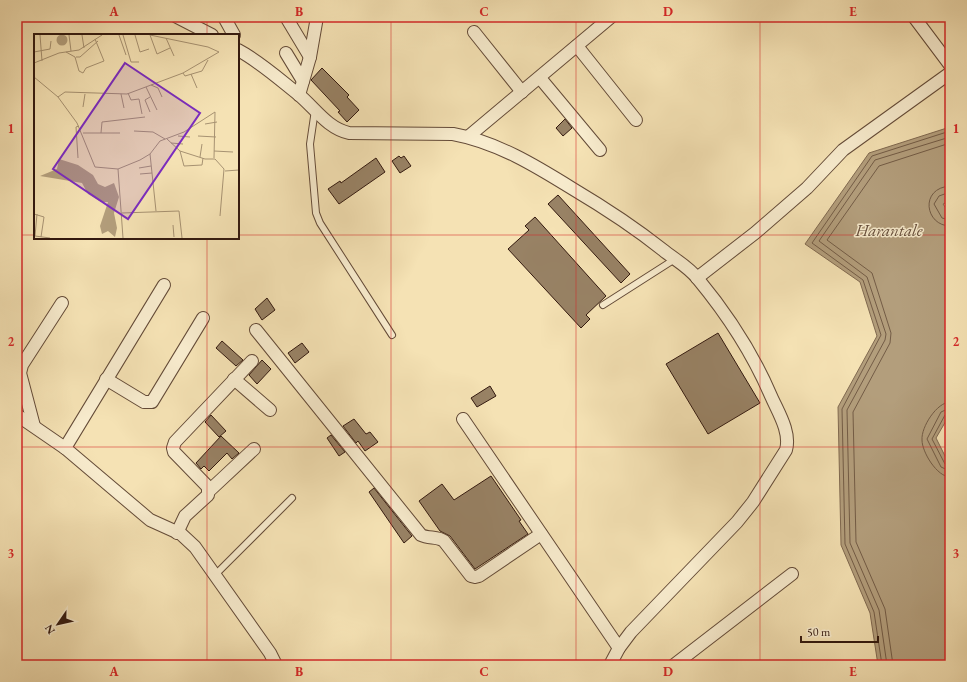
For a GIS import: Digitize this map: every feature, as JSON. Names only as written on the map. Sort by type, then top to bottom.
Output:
[{"type":"street","points":[[177,17],[210,34]]},
{"type":"street","points":[[224,17],[233,34]]},
{"type":"street","points":[[286,17],[310,57]]},
{"type":"street","points":[[469,136],[612,17]]},
{"type":"street","points":[[914,17],[950,65]]},
{"type":"street","points":[[299,95],[310,57],[314,20]]},
{"type":"street","points":[[474,32],[522,92]]},
{"type":"street","points":[[577,46],[636,120]]},
{"type":"street","points":[[240,48],[299,95],[331,125],[341,131],[349,133],[453,134],[469,136],[507,152],[549,173],[628,223],[697,278],[752,354],[786,430],[788,444],[786,450],[753,502],[737,522],[631,632],[619,648],[610,665]]},
{"type":"street","points":[[286,53],[303,82]]},
{"type":"street","points":[[697,278],[807,188],[843,150],[950,73]]},
{"type":"street","points":[[540,78],[600,150]]},
{"type":"street","points":[[65,448],[164,285]]},
{"type":"street","points":[[34,426],[20,373],[22,365],[62,303]]},
{"type":"street","points":[[106,379],[144,402],[152,402],[203,318]]},
{"type":"street","points":[[256,330],[421,535],[426,538],[440,538],[444,541],[471,576],[479,576],[541,534]]},
{"type":"street","points":[[209,491],[208,487],[174,452],[172,448],[175,442],[252,361]]},
{"type":"street","points":[[234,379],[270,410]]},
{"type":"street","points":[[17,415],[65,448],[150,520],[188,539],[196,547],[216,575],[270,653],[276,665]]},
{"type":"street","points":[[463,419],[619,648]]},
{"type":"street","points":[[177,533],[186,516],[208,495],[209,491],[254,449]]},
{"type":"street","points":[[674,665],[792,574]]},
{"type":"lane","points":[[315,110],[310,144],[316,213],[320,223],[392,335]]},
{"type":"lane","points":[[602,305],[675,259]]},
{"type":"lane","points":[[216,575],[292,498]]},
{"type":"water","name":"Harantale","points":[[950,127],[950,201],[943,204],[950,214],[950,414],[936,438],[950,466],[950,660],[939,665],[878,665],[870,613],[841,545],[838,407],[877,336],[860,282],[805,244],[869,153]]},
{"type":"building","points":[[322,68],[349,95],[347,97],[359,110],[347,122],[338,112],[340,111],[311,80]]},
{"type":"building","points":[[565,119],[572,128],[563,136],[556,128]]},
{"type":"building","points":[[399,156],[401,158],[404,156],[411,166],[400,173],[392,161]]},
{"type":"building","points":[[376,158],[385,172],[339,204],[328,189],[340,181],[341,183]]},
{"type":"building","points":[[558,195],[630,274],[621,283],[548,204]]},
{"type":"building","points":[[535,217],[606,296],[586,315],[590,319],[581,328],[508,249],[529,230],[525,226]]},
{"type":"building","points":[[267,298],[275,310],[262,320],[255,309]]},
{"type":"building","points":[[718,333],[760,403],[708,434],[666,364]]},
{"type":"building","points":[[222,341],[243,360],[236,366],[216,348]]},
{"type":"building","points":[[302,343],[309,352],[295,363],[288,353]]},
{"type":"building","points":[[262,360],[271,369],[257,384],[249,375]]},
{"type":"building","points":[[490,386],[496,396],[477,407],[471,398]]},
{"type":"building","points":[[211,415],[226,431],[219,437],[205,422]]},
{"type":"building","points":[[354,419],[366,434],[370,432],[378,442],[365,451],[358,441],[356,443],[343,426]]},
{"type":"building","points":[[331,435],[345,452],[339,456],[327,438]]},
{"type":"building","points":[[221,436],[239,453],[232,459],[227,453],[209,471],[204,466],[201,469],[196,463]]},
{"type":"building","points":[[491,476],[521,520],[519,521],[528,534],[475,569],[450,536],[440,531],[419,501],[442,484],[454,500]]},
{"type":"building","points":[[374,488],[412,536],[404,543],[369,492]]}]
